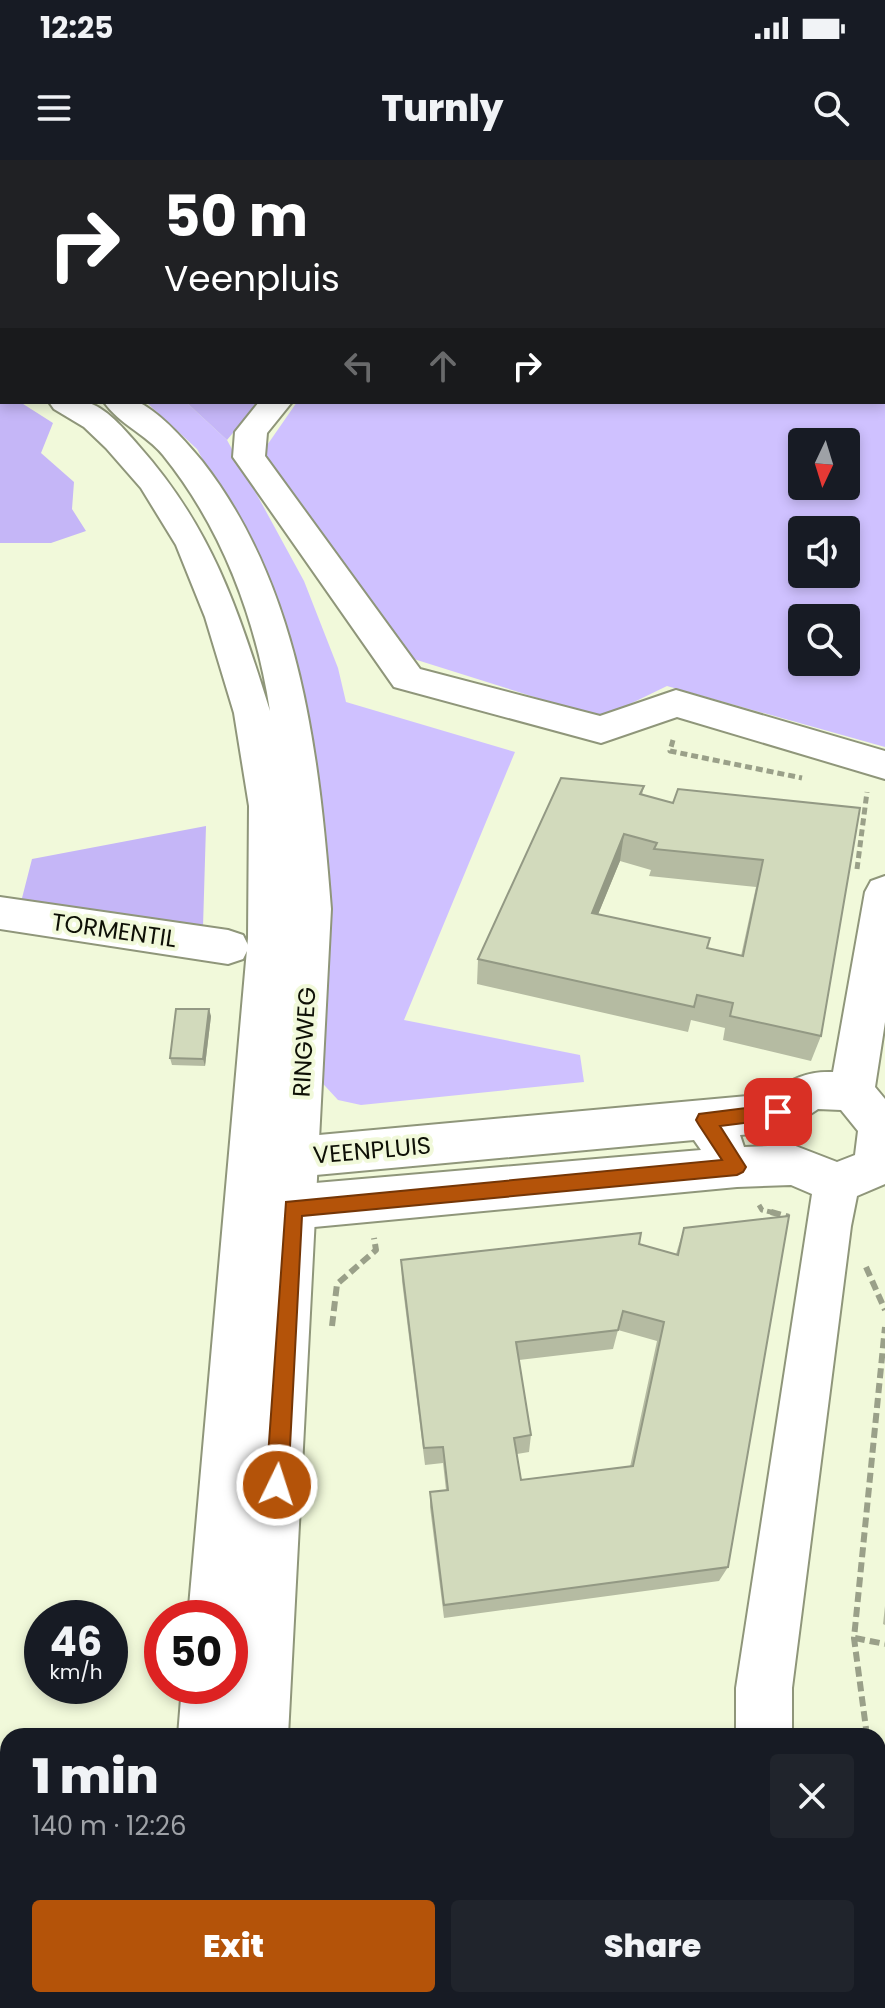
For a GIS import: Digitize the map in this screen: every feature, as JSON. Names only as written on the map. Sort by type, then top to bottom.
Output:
[{"type":"main road","name":"RINGWEG","points":[[68,404],[95,420],[153,482],[174,513],[210,582],[252,713],[268,806],[272,1198],[260,1728]]},
{"type":"main road","name":"RINGWEG","points":[[123,404],[161,431],[180,453],[234,539],[263,611],[290,711],[303,803],[311,909],[297,1157]]},
{"type":"main road","points":[[274,404],[251,432],[249,457],[407,678],[601,730],[676,703],[885,765]]},
{"type":"main road","points":[[764,1728],[764,1688],[828,1226],[837,1183],[876,1167],[881,1126],[852,1092],[885,892]]},
{"type":"main road","name":"TORMENTIL","points":[[0,913],[228,947]]},
{"type":"main road","name":"VEENPLUIS","points":[[837,1183],[793,1165],[737,1167],[370,1201],[272,1198],[297,1157],[778,1112],[811,1090],[852,1092]]},
{"type":"main road","points":[[706,1120],[737,1167]]},
{"type":"main road","name":"RINGWEG","points":[[217,1600],[272,1198]]},
{"type":"main road","points":[[207,1728],[209,1704]]},
{"type":"path","points":[[332,1330],[337,1284],[376,1250],[370,1201]]},
{"type":"path","points":[[866,1728],[854,1638],[885,1327]]},
{"type":"path","points":[[854,1638],[885,1644]]},
{"type":"shaded area","points":[[0,404],[23,404],[53,423],[41,453],[74,482],[72,509],[86,531],[51,543],[0,543]]},
{"type":"shaded area","points":[[148,404],[188,404],[227,440],[304,581],[338,668],[346,702],[515,752],[404,1020],[580,1055],[584,1082],[361,1105],[338,1100],[314,1074],[318,931],[227,505],[197,449]]},
{"type":"shaded area","points":[[188,404],[257,404],[227,440]]},
{"type":"shaded area","points":[[296,404],[885,404],[885,747],[667,686],[601,718],[401,655],[265,467],[263,451]]},
{"type":"shaded area","points":[[206,826],[203,927],[21,902],[32,859]]},
{"type":"building","points":[[561,778],[644,786],[640,794],[673,803],[678,789],[860,808],[821,1036],[730,1016],[733,1003],[697,995],[694,1007],[478,959]],"holes":[[[624,834],[657,843],[654,849],[763,860],[743,956],[707,948],[710,938],[592,913]]]},
{"type":"building","points":[[176,1009],[209,1009],[203,1059],[170,1058]]},
{"type":"building","points":[[789,1216],[728,1567],[444,1605],[430,1492],[448,1490],[443,1447],[424,1448],[401,1260],[641,1233],[639,1244],[678,1255],[684,1228]],"holes":[[[623,1311],[664,1322],[633,1466],[521,1480],[514,1438],[531,1435],[516,1342],[618,1330]]]},
{"type":"route","points":[[277,1485],[293,1208],[737,1167],[706,1120],[778,1112]]}]
